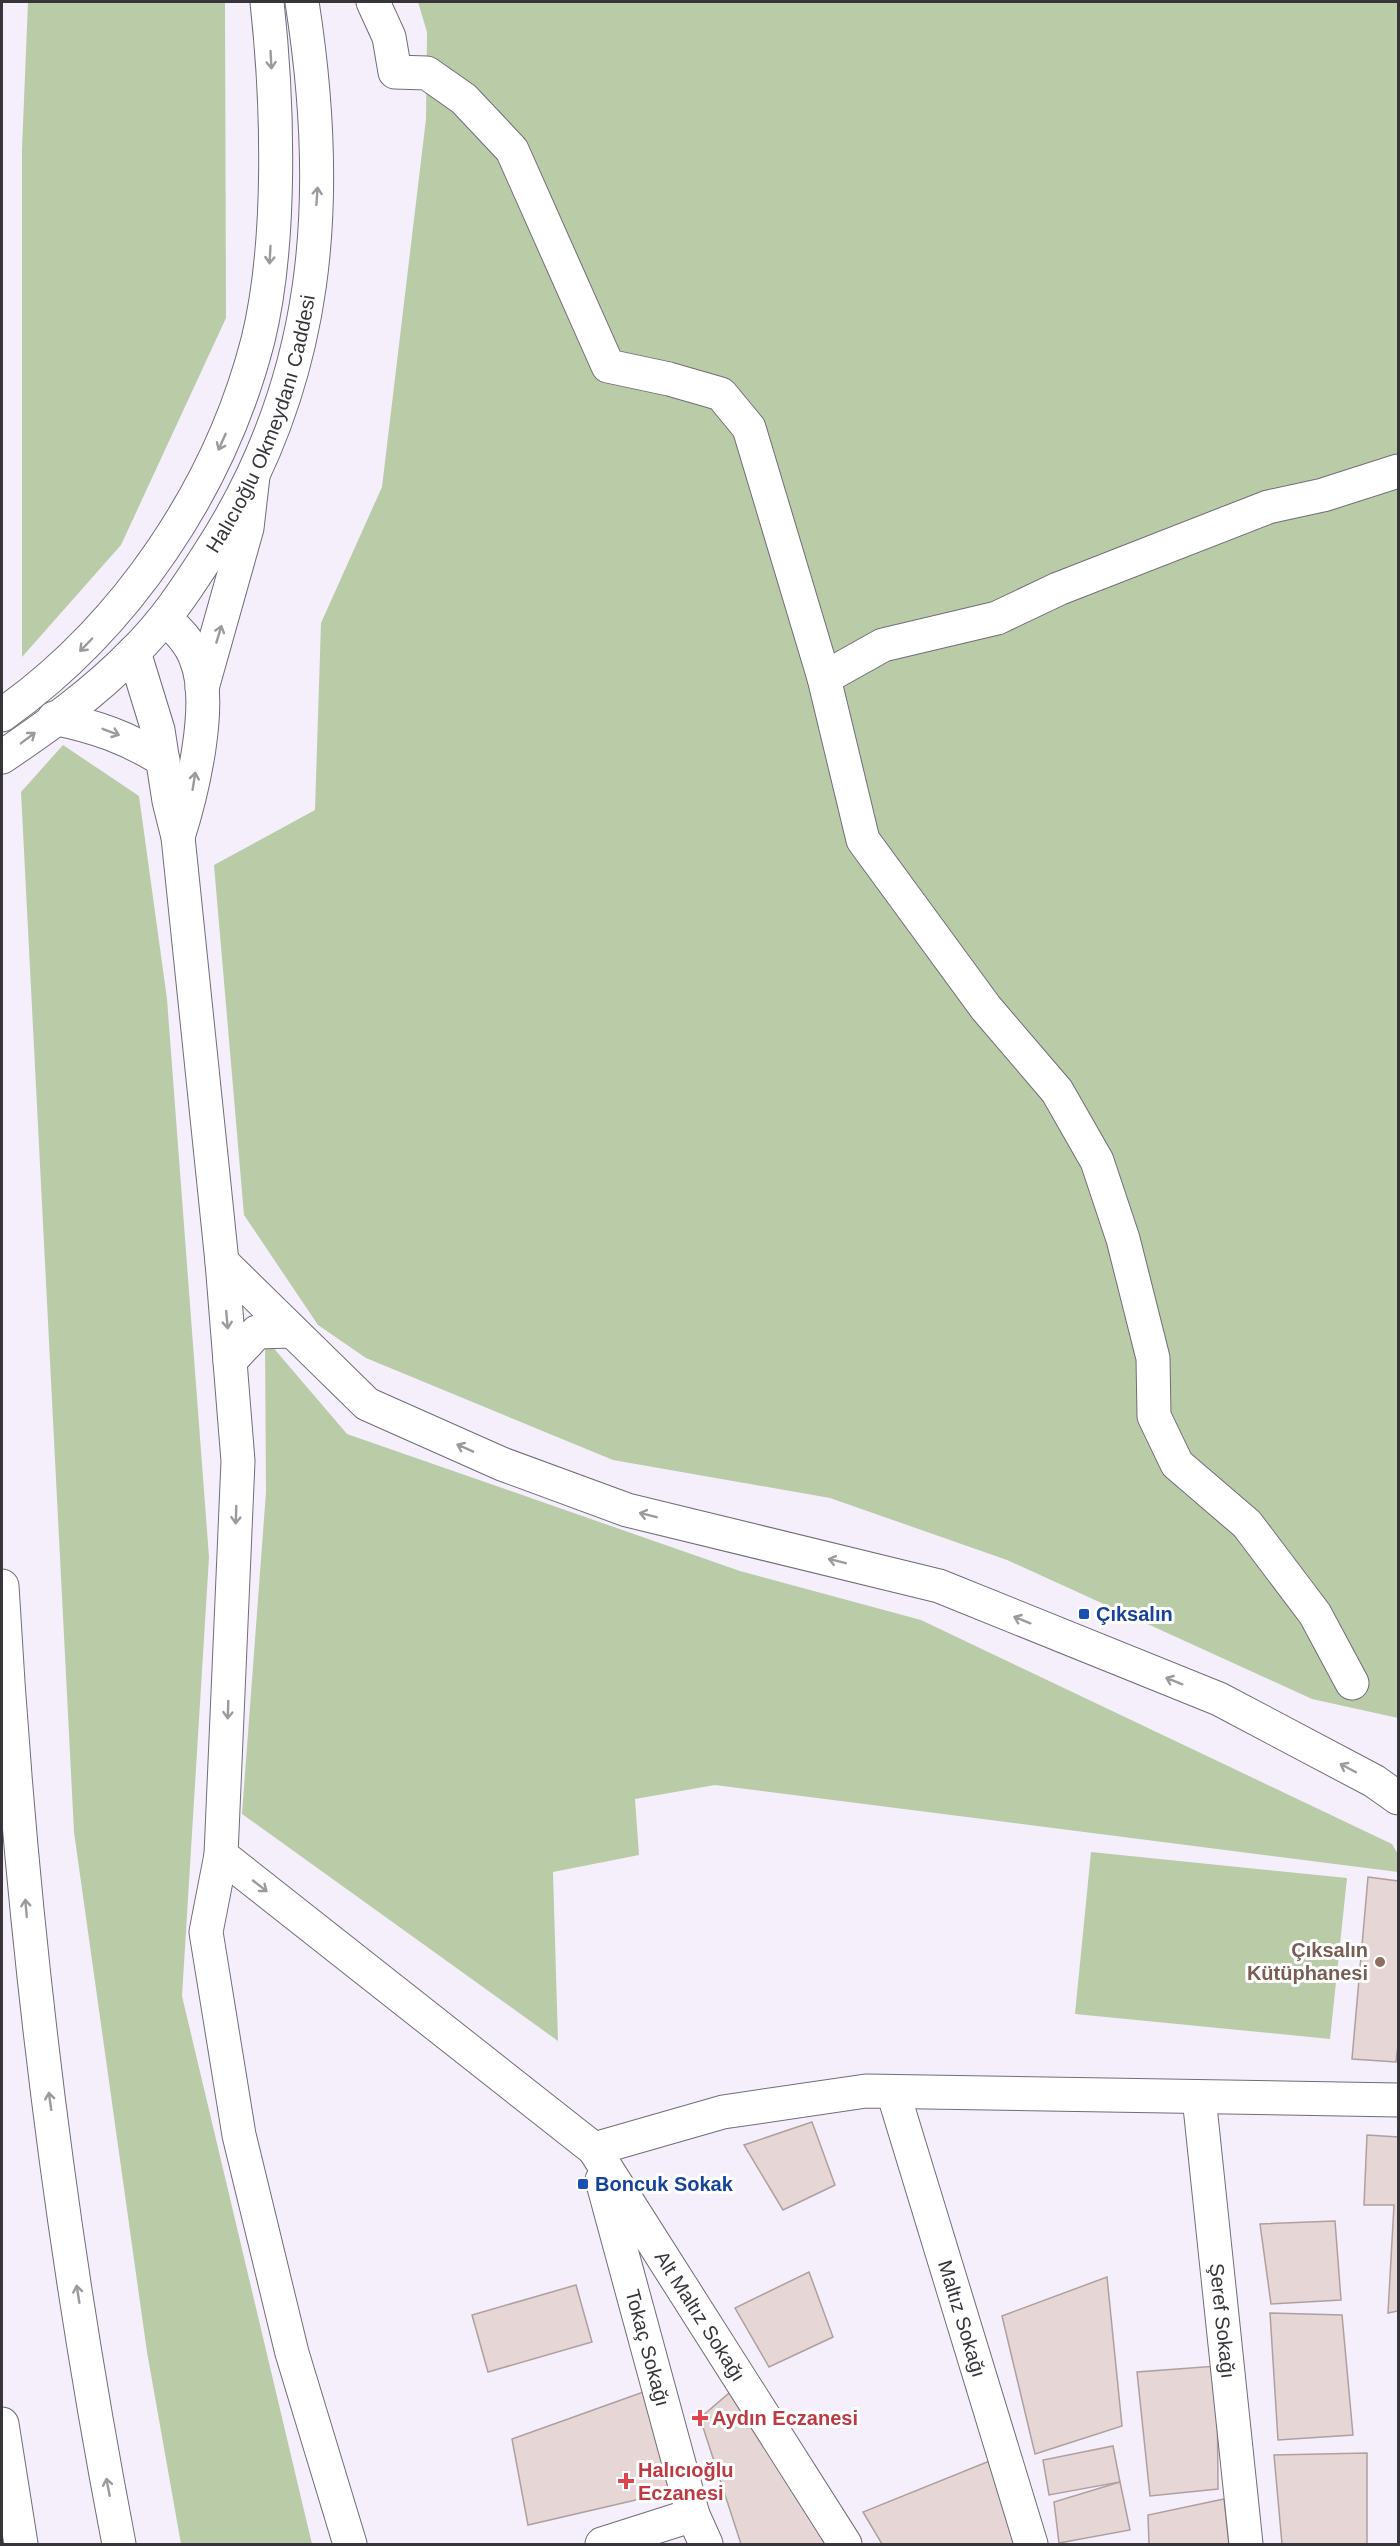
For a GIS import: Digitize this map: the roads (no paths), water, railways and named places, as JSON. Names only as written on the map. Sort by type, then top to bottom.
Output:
[{"type":"main road","name":"Halıcıoğlu Okmeydanı Caddesi","points":[[2,714],[45,682],[85,646],[123,603],[158,554],[208,473],[240,402],[258,339],[269,280],[274,176],[273,85],[267,2]]},
{"type":"main road","name":"Halıcıoğlu Okmeydanı Caddesi","points":[[2,757],[100,685],[165,619],[222,534],[254,476],[284,402],[298,351],[312,273],[318,162],[312,61],[302,2]]},
{"type":"main road","points":[[373,2],[389,37],[395,72],[427,73],[464,99],[512,150],[608,366],[669,379],[722,394],[749,428],[825,678],[863,840],[986,1008],[1057,1091],[1097,1161],[1123,1239],[1153,1358],[1154,1416],[1177,1464],[1247,1524],[1315,1614],[1352,1683]]},
{"type":"main road","points":[[825,678],[883,645],[997,618],[1058,589],[1268,507],[1323,495],[1398,471]]},
{"type":"main road","points":[[178,837],[193,790],[202,689],[245,538],[254,476]]},
{"type":"main road","points":[[123,603],[165,619],[189,644],[197,661],[202,689]]},
{"type":"main road","points":[[123,603],[134,652],[149,696],[178,837],[222,1262],[238,1461],[221,1855],[206,1932],[239,2135],[292,2353],[350,2544]]},
{"type":"main road","points":[[54,718],[94,726],[130,740],[163,760]]},
{"type":"main road","points":[[222,1262],[368,1404],[502,1464],[627,1510],[939,1586],[1219,1699],[1374,1781],[1398,1798]]},
{"type":"main road","points":[[230,1361],[257,1332],[292,1331]]},
{"type":"main road","points":[[2,1586],[28,1941],[60,2181],[104,2465],[119,2544]]},
{"type":"main road","name":"Alt Maltız Sokağı","points":[[221,1855],[594,2150],[845,2544]]},
{"type":"main road","points":[[594,2150],[723,2112],[866,2091],[1398,2100]]},
{"type":"main road","name":"Maltız Sokağı","points":[[893,2092],[1031,2544]]},
{"type":"main road","name":"Şeref Sokağı","points":[[1199,2097],[1246,2544]]},
{"type":"main road","name":"Tokaç Sokağı","points":[[594,2150],[693,2515],[706,2544]]},
{"type":"main road","points":[[2,2424],[21,2544]]},
{"type":"main road","points":[[602,2544],[693,2515]]},
{"type":"place","name":"Çıksalın","points":[[1084,1614]]},
{"type":"place","name":"Çıksalın Kütüphanesi","points":[[1380,1962]]},
{"type":"place","name":"Boncuk Sokak","points":[[583,2184]]},
{"type":"place","name":"Aydın Eczanesi","points":[[700,2418]]},
{"type":"place","name":"Halıcıoğlu Eczanesi","points":[[626,2481]]}]
